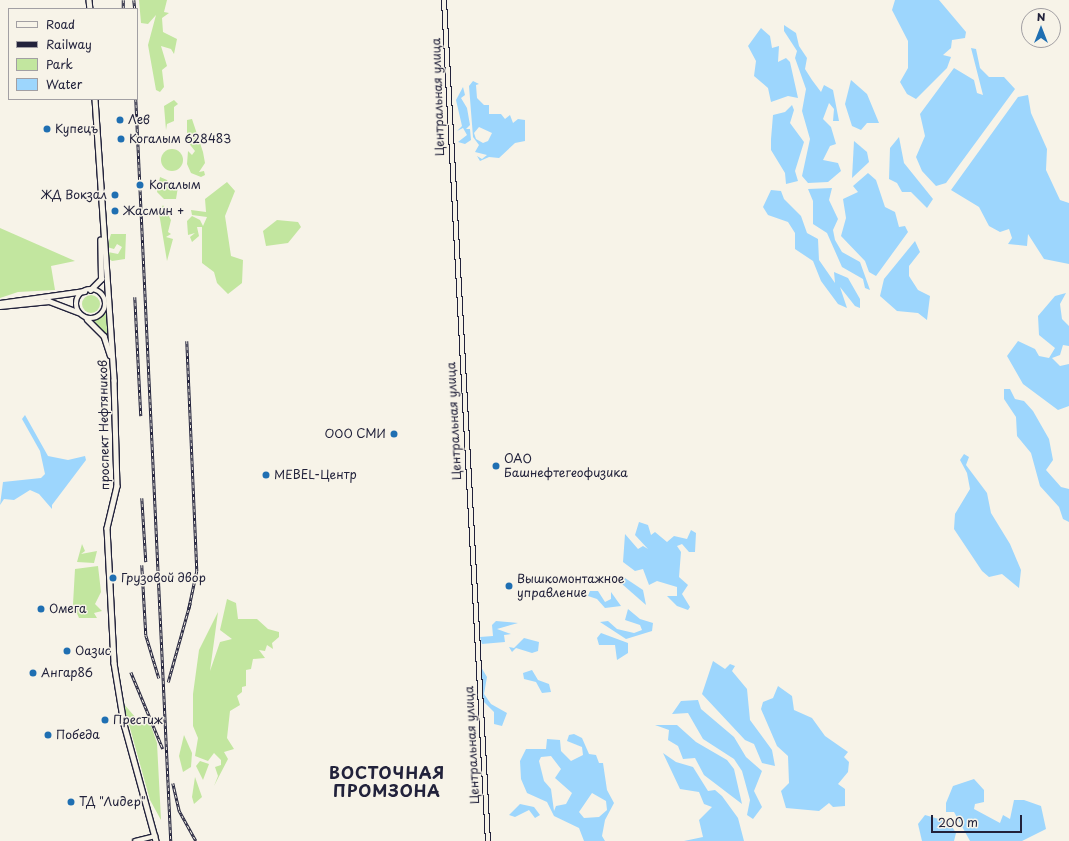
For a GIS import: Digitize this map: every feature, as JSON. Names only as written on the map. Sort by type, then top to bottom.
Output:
[{"type":"main road","name":"проспект Нефтяников","points":[[95,100],[101,229],[114,380],[117,486],[107,528],[114,659],[124,724],[156,838]]},
{"type":"main road","points":[[79,313],[78,298],[101,279],[101,229]]},
{"type":"main road","points":[[0,303],[89,290],[100,293],[106,303]]},
{"type":"main road","points":[[106,290],[106,303],[109,315]]},
{"type":"main road","points":[[0,306],[54,301],[79,313],[106,340],[114,380]]},
{"type":"main road","points":[[85,318],[100,316],[106,303]]},
{"type":"street","name":"Центральная улица","points":[[444,0],[488,841]]},
{"type":"street","points":[[135,841],[156,838]]},
{"type":"green space","points":[[139,0],[167,0],[164,12],[169,13],[162,18],[163,32],[177,39],[174,54],[171,49],[161,46],[167,66],[162,70],[164,87],[160,92],[156,90],[148,45],[156,15],[148,24],[141,23]]},
{"type":"green space","points":[[174,100],[178,104],[174,107],[174,121],[167,124],[166,130],[164,106]]},
{"type":"green space","points":[[192,119],[205,163],[199,172],[204,171],[205,175],[201,177],[191,173],[187,164],[188,151],[192,155],[195,151],[187,141],[187,120]]},
{"type":"green space","points":[[168,149],[176,149],[183,156],[183,164],[176,171],[168,171],[161,164],[161,156]]},
{"type":"green space","points":[[160,177],[167,180],[171,189],[178,187],[176,199],[164,199],[157,192]]},
{"type":"green space","points":[[227,182],[235,191],[225,216],[231,256],[243,260],[242,283],[228,294],[217,283],[214,272],[202,263],[202,227],[197,227],[199,236],[192,242],[190,237],[195,233],[188,235],[187,221],[192,216],[200,220],[203,226],[207,217],[192,215],[191,210],[206,212],[205,199]]},
{"type":"green space","points":[[163,205],[171,220],[168,232],[171,234],[166,237],[173,239],[167,261],[159,213]]},
{"type":"green space","points":[[277,220],[298,222],[301,227],[288,243],[266,246],[263,231]]},
{"type":"green space","points":[[0,228],[75,261],[51,266],[55,290],[18,292],[0,298]]},
{"type":"green space","points":[[111,234],[126,234],[125,259],[112,261],[108,258],[108,252],[118,254],[122,247],[117,244],[114,249],[107,247]]},
{"type":"green space","points":[[87,295],[95,295],[100,300],[98,311],[95,313],[87,313],[82,308],[82,300]]},
{"type":"green space","points":[[106,313],[109,338],[108,339],[94,321]]},
{"type":"green space","points":[[82,544],[85,551],[81,554],[97,551],[94,563],[77,562]]},
{"type":"green space","points":[[98,566],[101,592],[95,604],[102,611],[94,613],[97,618],[79,618],[73,604],[75,569]]},
{"type":"green space","points":[[227,599],[236,603],[238,619],[257,619],[268,629],[279,632],[279,637],[272,643],[273,649],[267,645],[265,651],[259,650],[265,658],[253,659],[251,669],[246,670],[246,686],[242,687],[242,692],[237,696],[240,705],[230,711],[227,738],[234,749],[224,752],[228,759],[214,786],[218,776],[215,767],[221,765],[221,760],[214,753],[208,761],[195,756],[198,738],[193,726],[193,694],[199,650],[218,612],[210,671],[220,642],[232,639],[220,630]]},
{"type":"green space","points":[[123,703],[142,725],[150,723],[157,743],[161,820],[150,800]]},
{"type":"green space","points":[[184,735],[192,753],[191,767],[183,772],[179,756]]},
{"type":"green space","points":[[200,761],[209,764],[203,780],[196,766]]},
{"type":"green space","points":[[195,777],[202,797],[194,804],[192,797]]},
{"type":"water","points":[[895,0],[939,0],[966,32],[965,38],[952,40],[951,48],[943,55],[951,57],[947,68],[916,99],[907,94],[900,82],[908,68],[908,41],[892,10]]},
{"type":"water","points":[[784,25],[796,33],[799,46],[807,58],[805,69],[821,92],[824,85],[833,90],[839,121],[833,121],[834,109],[829,103],[823,119],[831,127],[836,144],[830,146],[823,160],[838,163],[841,171],[828,182],[808,183],[802,176],[810,139],[802,111],[806,89],[795,58],[797,51],[784,31]]},
{"type":"water","points":[[761,28],[770,36],[772,48],[779,46],[778,62],[786,58],[790,62],[798,98],[788,96],[771,102],[768,88],[754,76],[756,61],[748,46]]},
{"type":"water","points":[[971,48],[976,49],[980,68],[989,77],[1004,77],[1015,89],[946,183],[936,186],[922,171],[916,157],[925,136],[920,114],[954,68],[974,80],[977,93],[983,95]]},
{"type":"water","points":[[851,80],[867,94],[879,123],[867,123],[861,130],[852,126],[845,104]]},
{"type":"water","points":[[473,81],[479,84],[476,85],[477,98],[484,105],[489,105],[489,114],[501,114],[505,119],[510,115],[513,123],[518,119],[525,120],[525,141],[515,143],[499,158],[489,157],[480,161],[477,156],[482,159],[487,155],[475,152],[479,145],[473,137],[469,86]],"holes":[[[479,127],[492,133],[488,141],[483,143],[476,139],[474,133]]]},
{"type":"water","points":[[463,87],[465,95],[461,98],[467,108],[470,125],[466,129],[470,129],[471,140],[465,144],[458,142],[467,135],[463,128],[457,131],[462,126],[456,100]]},
{"type":"water","points":[[1028,95],[1031,113],[1047,149],[1046,170],[1060,200],[1069,203],[1069,264],[1044,259],[1028,234],[1027,246],[1008,244],[1012,238],[1009,229],[1000,232],[989,226],[979,207],[951,190],[1018,97]]},
{"type":"water","points":[[792,105],[794,110],[790,123],[804,142],[795,171],[798,181],[786,184],[785,173],[771,150],[771,139],[773,115],[785,112]]},
{"type":"water","points":[[899,137],[904,163],[933,199],[927,208],[911,192],[902,192],[897,183],[889,179],[890,148]]},
{"type":"water","points":[[854,141],[867,152],[869,162],[852,178]]},
{"type":"water","points":[[868,173],[876,180],[885,207],[895,212],[899,227],[905,226],[908,232],[876,276],[869,272],[865,261],[841,236],[846,218],[843,199],[858,192],[853,186]]},
{"type":"water","points":[[832,188],[829,200],[838,219],[833,230],[835,240],[842,252],[860,262],[870,290],[865,288],[863,279],[842,267],[827,233],[813,224],[813,201],[808,189]]},
{"type":"water","points":[[771,190],[781,191],[784,199],[801,216],[807,233],[818,239],[819,260],[835,283],[834,272],[848,278],[860,299],[860,308],[855,306],[840,287],[847,308],[838,304],[821,281],[813,261],[795,249],[795,233],[788,222],[768,215],[763,207]]},
{"type":"water","points":[[915,241],[920,252],[909,266],[909,276],[918,290],[930,296],[927,320],[918,313],[897,311],[880,296],[884,279]]},
{"type":"water","points":[[1066,293],[1060,304],[1062,319],[1069,326],[1069,346],[1063,345],[1060,355],[1052,358],[1060,366],[1069,364],[1069,406],[1058,410],[1023,384],[1007,356],[1018,341],[1035,349],[1039,356],[1049,358],[1055,348],[1039,335],[1038,316],[1055,296]]},
{"type":"water","points":[[1004,389],[1010,389],[1015,399],[1024,401],[1033,411],[1049,439],[1053,460],[1046,470],[1061,487],[1069,489],[1069,522],[1063,519],[1059,507],[1040,486],[1031,453],[1017,436],[1016,417],[1004,399]]},
{"type":"water","points":[[25,415],[48,456],[68,460],[85,456],[86,460],[52,505],[52,509],[39,494],[30,490],[14,500],[4,499],[0,505],[3,482],[41,478],[45,474],[40,451],[22,419]]},
{"type":"water","points":[[964,454],[969,457],[966,465],[987,493],[991,513],[1010,544],[1021,570],[1019,588],[1002,574],[989,577],[982,571],[954,529],[955,514],[970,489],[967,473],[960,460]]},
{"type":"water","points":[[639,522],[648,525],[651,535],[655,532],[667,542],[674,536],[687,539],[691,530],[696,533],[695,552],[689,552],[682,544],[677,546],[681,552],[679,577],[688,585],[682,594],[690,607],[688,610],[677,606],[667,596],[677,596],[677,587],[657,581],[649,585],[643,569],[635,571],[623,562],[625,534],[638,549],[643,546],[648,549],[635,535]]},
{"type":"water","points":[[625,578],[643,590],[646,605],[622,584]]},
{"type":"water","points":[[590,591],[598,591],[605,602],[611,599],[611,592],[621,606],[605,608],[597,599],[588,596]]},
{"type":"water","points":[[628,609],[640,619],[653,623],[652,631],[626,639],[600,622],[608,621],[617,629],[634,633],[642,630],[640,625],[625,620]]},
{"type":"water","points":[[496,621],[518,623],[497,629],[511,634],[504,635],[505,642],[482,644],[480,637],[493,636],[492,625]]},
{"type":"water","points":[[601,633],[628,643],[628,653],[617,660],[615,645],[599,645],[597,638]]},
{"type":"water","points":[[524,638],[539,642],[538,651],[532,653],[516,648],[512,652],[509,647],[514,648]]},
{"type":"water","points":[[713,661],[725,669],[730,664],[735,666],[732,671],[747,689],[750,720],[772,750],[775,766],[762,763],[754,744],[745,740],[702,694]]},
{"type":"water","points":[[481,667],[487,677],[484,694],[491,704],[507,713],[502,726],[494,724],[494,712],[483,701]]},
{"type":"water","points":[[532,670],[538,680],[549,684],[551,692],[542,693],[536,682],[524,679],[523,673]]},
{"type":"water","points":[[778,686],[792,696],[794,710],[812,718],[825,736],[848,752],[844,757],[849,762],[848,772],[838,784],[845,789],[845,806],[833,807],[829,803],[819,811],[786,808],[781,791],[789,783],[788,756],[777,746],[761,709],[763,702],[773,698]]},
{"type":"water","points":[[698,700],[701,709],[734,737],[746,757],[762,771],[754,791],[762,807],[753,819],[747,815],[750,800],[742,771],[734,759],[703,739],[688,713],[672,714],[681,701]]},
{"type":"water","points":[[655,725],[677,725],[696,742],[727,760],[734,769],[742,804],[704,775],[695,758],[683,759],[678,746],[668,740],[669,730]]},
{"type":"water","points":[[574,734],[582,738],[589,754],[596,755],[599,763],[603,763],[607,790],[614,803],[605,820],[602,836],[605,841],[584,841],[579,828],[554,816],[547,802],[527,793],[521,779],[520,761],[526,749],[546,749],[547,739],[560,740],[561,751],[571,761],[583,755],[582,747],[567,741],[569,735]],"holes":[[[551,756],[561,769],[555,778],[572,793],[566,804],[556,806],[554,811],[551,789],[544,781],[539,761],[541,757]],[[592,793],[606,801],[607,810],[599,817],[584,818],[579,812]]]},
{"type":"water","points":[[663,753],[676,762],[693,767],[708,791],[715,790],[722,796],[738,818],[744,841],[684,841],[703,837],[699,820],[712,807],[704,804],[699,792],[680,789]]},
{"type":"water","points":[[974,779],[984,790],[984,802],[975,804],[974,809],[1000,823],[1003,815],[1010,819],[1014,800],[1024,800],[1041,806],[1046,829],[1022,841],[970,841],[954,812],[946,812],[946,803],[953,786]]},
{"type":"water","points":[[520,804],[534,807],[540,815],[535,818],[529,810],[515,817],[509,815]]},
{"type":"water","points":[[925,815],[949,822],[956,833],[954,841],[922,841],[918,824]]},
{"type":"railway","points":[[123,0],[123,8]]},
{"type":"railway","points":[[134,0],[135,8]]},
{"type":"railway","points":[[136,100],[171,841]]},
{"type":"railway","points":[[135,297],[141,416]]},
{"type":"railway","points":[[187,341],[197,571],[189,609]]},
{"type":"railway","points":[[142,498],[146,562]]},
{"type":"railway","points":[[142,565],[146,635],[159,678]]},
{"type":"railway","points":[[168,682],[190,603]]},
{"type":"railway","points":[[131,672],[163,749]]},
{"type":"railway","points":[[173,783],[179,810],[196,841]]},
{"type":"place","name":"Лев","points":[[120,120]]},
{"type":"place","name":"Купецъ","points":[[47,129]]},
{"type":"place","name":"Когалым 628483","points":[[121,139]]},
{"type":"place","name":"Когалым","points":[[140,185]]},
{"type":"place","name":"ЖД Вокзал","points":[[115,195]]},
{"type":"place","name":"Жасмин +","points":[[115,211]]},
{"type":"place","name":"ООО СМИ","points":[[394,434]]},
{"type":"place","name":"ОАО Башнефтегеофизика","points":[[496,466]]},
{"type":"place","name":"MEBEL-Центр","points":[[266,475]]},
{"type":"place","name":"Грузовой двор","points":[[113,578]]},
{"type":"place","name":"Вышкомонтажное управление","points":[[509,586]]},
{"type":"place","name":"Омега","points":[[41,609]]},
{"type":"place","name":"Оазис","points":[[67,651]]},
{"type":"place","name":"Ангар86","points":[[33,673]]},
{"type":"place","name":"Престиж","points":[[105,720]]},
{"type":"place","name":"Победа","points":[[48,735]]},
{"type":"place","name":"ТД \"Лидер\"","points":[[71,802]]},
{"type":"district","name":"ВОСТОЧНАЯ ПРОМЗОНА","points":[[387,781]]}]
